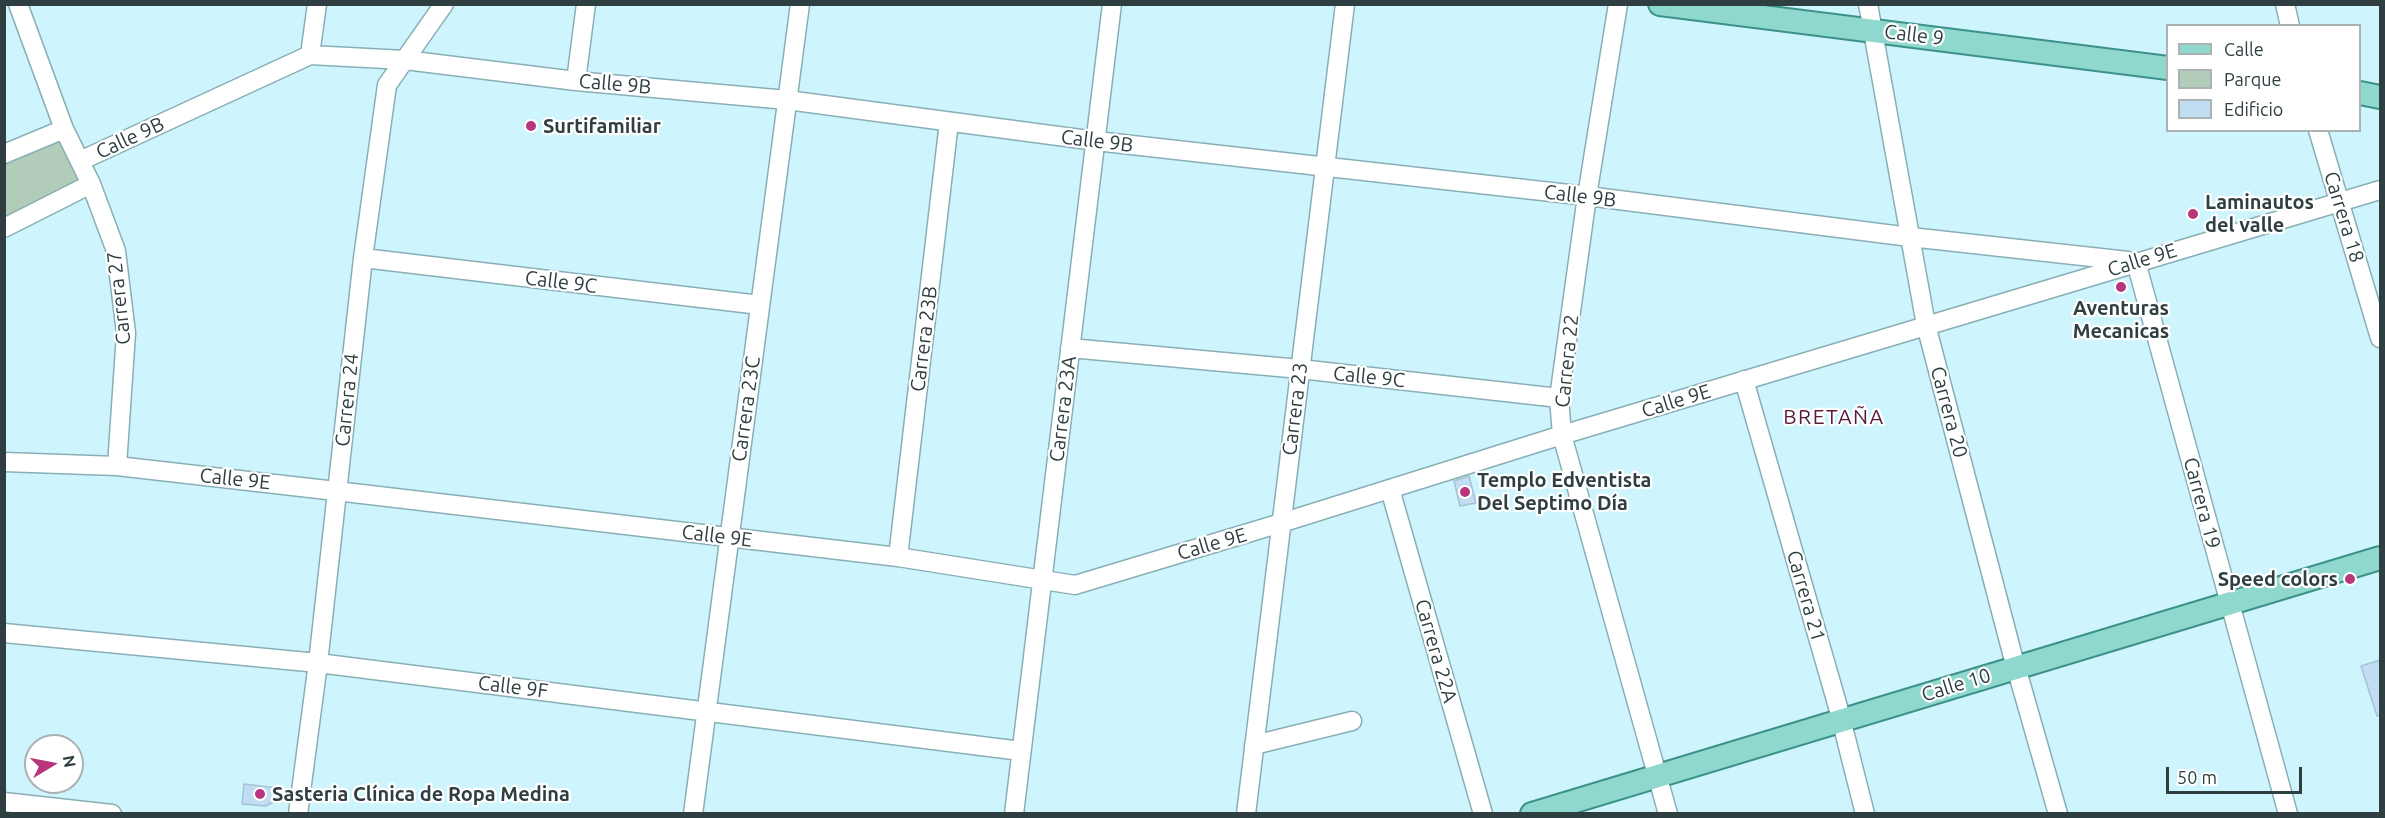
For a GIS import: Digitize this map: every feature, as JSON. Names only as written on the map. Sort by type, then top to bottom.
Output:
[{"type":"main road","name":"Calle 9","points":[[1660,4],[2166,68]]},
{"type":"main road","points":[[2361,93],[2380,97]]},
{"type":"main road","name":"Calle 10","points":[[1532,813],[2380,558]]},
{"type":"street","points":[[310,55],[317,4]]},
{"type":"street","name":"Carrera 24","points":[[298,813],[318,663],[363,258],[387,85],[444,4]]},
{"type":"street","points":[[576,81],[586,4]]},
{"type":"street","name":"Carrera 23C","points":[[693,813],[800,4]]},
{"type":"street","name":"Carrera 23A","points":[[1014,813],[1112,4]]},
{"type":"street","name":"Carrera 23","points":[[1246,813],[1345,4]]},
{"type":"street","name":"Carrera 22","points":[[1617,4],[1559,398],[1562,435],[1668,813]]},
{"type":"street","name":"Carrera 20","points":[[1868,4],[1926,325],[2016,666],[2058,813]]},
{"type":"street","points":[[2285,4],[2290,24]]},
{"type":"street","name":"Carrera 27","points":[[13,6],[64,129],[91,184],[116,251],[126,333],[117,466]]},
{"type":"street","name":"Calle 9B","points":[[80,161],[310,55],[405,60],[576,81],[787,100],[1096,141],[1587,196],[1910,237],[2136,262]]},
{"type":"street","name":"Carrera 23B","points":[[898,557],[949,122]]},
{"type":"street","points":[[4,154],[64,129]]},
{"type":"street","name":"Carrera 18","points":[[2319,132],[2380,338]]},
{"type":"street","points":[[4,228],[91,184]]},
{"type":"street","name":"Calle 9E","points":[[4,462],[117,466],[336,490],[898,557],[1075,585],[1281,524],[1562,435],[2339,200],[2380,190]]},
{"type":"street","name":"Calle 9C","points":[[363,258],[760,305]]},
{"type":"street","name":"Carrera 19","points":[[2136,262],[2288,813]]},
{"type":"street","name":"Calle 9C","points":[[1070,348],[1300,369],[1559,398]]},
{"type":"street","name":"Carrera 21","points":[[1744,380],[1865,813]]},
{"type":"street","name":"Carrera 22A","points":[[1390,489],[1483,813]]},
{"type":"street","name":"Calle 9F","points":[[4,633],[318,663],[1021,751]]},
{"type":"street","points":[[1254,745],[1352,721]]},
{"type":"street","points":[[4,802],[112,813]]},
{"type":"green space","points":[[64,129],[91,184],[5,228],[5,154]]},
{"type":"building","name":"Templo Edventista Del Septimo Día","points":[[1469,476],[1476,503],[1460,506],[1454,481]]},
{"type":"building","points":[[2380,660],[2380,715],[2377,716],[2361,666]]},
{"type":"building","name":"Sasteria Clínica de Ropa Medina","points":[[244,784],[278,788],[277,800],[266,806],[242,804]]},
{"type":"place","name":"Surtifamiliar","points":[[531,126]]},
{"type":"place","name":"Laminautos del valle","points":[[2193,214]]},
{"type":"place","name":"Aventuras Mecanicas","points":[[2121,287]]},
{"type":"place","name":"Templo Edventista Del Septimo Día","points":[[1465,492]]},
{"type":"place","name":"Speed colors","points":[[2350,579]]},
{"type":"place","name":"Sasteria Clínica de Ropa Medina","points":[[260,794]]},
{"type":"district","name":"BRETAÑA","points":[[1834,417]]}]
